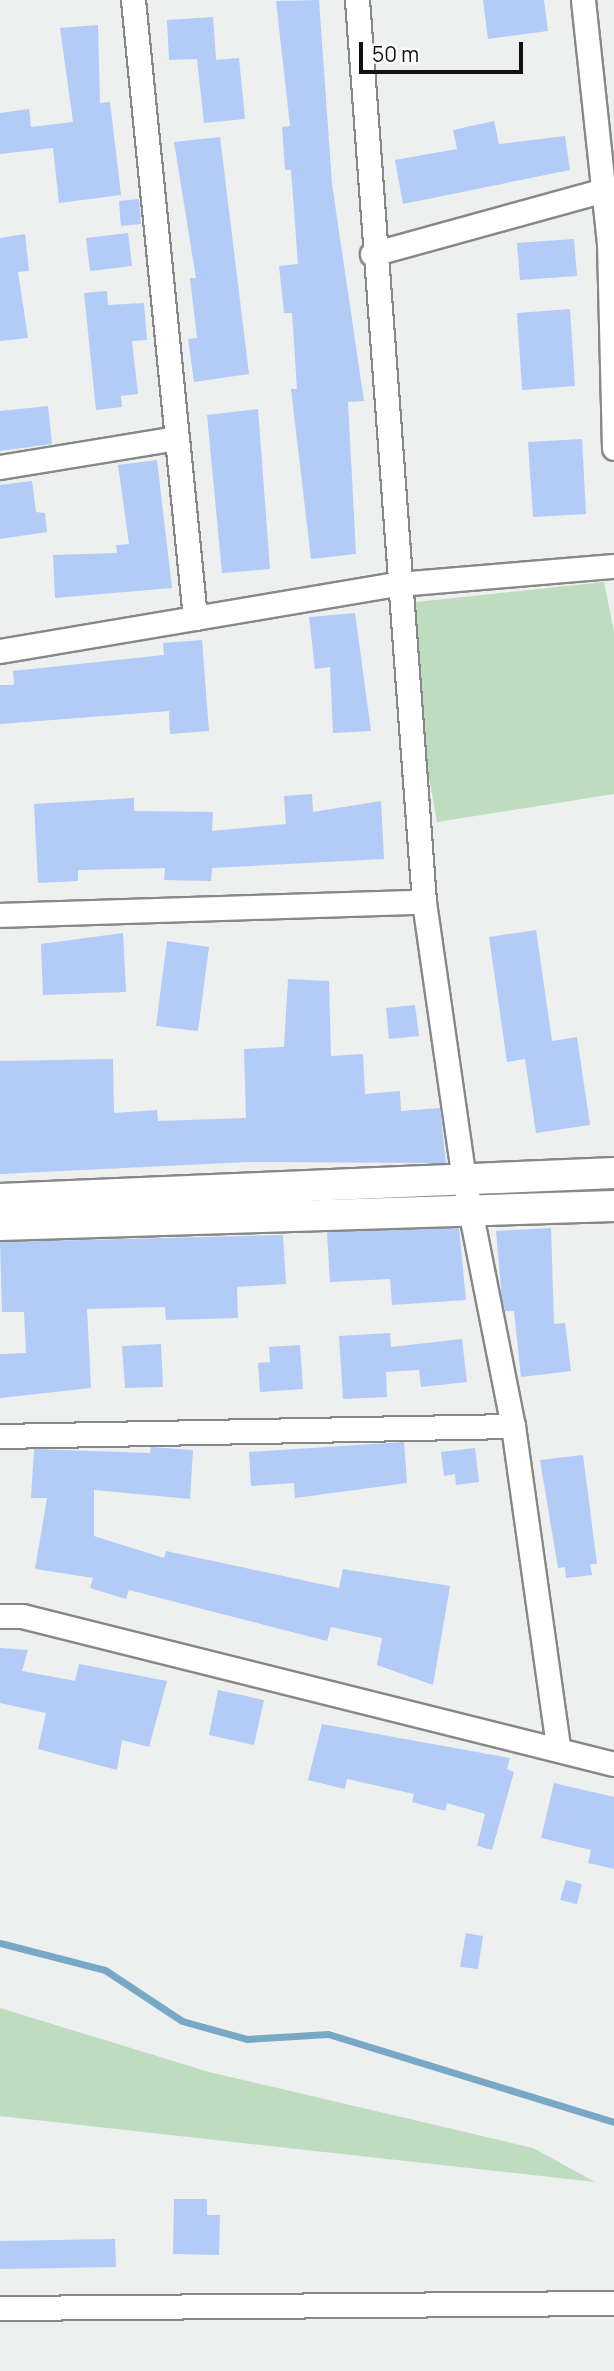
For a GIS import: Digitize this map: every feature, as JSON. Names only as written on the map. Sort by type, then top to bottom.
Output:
[{"type":"street","points":[[133,0],[195,618]]},
{"type":"street","points":[[357,0],[372,254],[424,902],[464,1179],[513,1426],[558,1747]]},
{"type":"street","points":[[583,0],[605,191],[613,358],[614,448]]},
{"type":"street","points":[[372,254],[605,191]]},
{"type":"street","points":[[0,467],[177,438]]},
{"type":"street","points":[[0,651],[398,584],[614,566]]},
{"type":"street","points":[[0,915],[424,902]]},
{"type":"street","points":[[0,1199],[614,1173]]},
{"type":"street","points":[[0,1225],[614,1206]]},
{"type":"street","points":[[0,1437],[513,1426]]},
{"type":"street","points":[[0,1616],[22,1616],[558,1747],[614,1764]]},
{"type":"street","points":[[0,2308],[614,2303]]},
{"type":"green space","points":[[604,582],[614,632],[614,794],[437,822],[398,604]]},
{"type":"green space","points":[[0,2008],[209,2072],[533,2148],[595,2182],[0,2116]]},
{"type":"building","points":[[319,0],[332,184],[364,401],[348,402],[356,554],[311,559],[291,389],[297,389],[292,313],[284,313],[279,266],[298,264],[291,170],[285,170],[282,127],[290,126],[276,1]]},
{"type":"building","points":[[483,0],[544,0],[548,31],[488,39]]},
{"type":"building","points":[[213,17],[216,60],[239,58],[245,119],[204,123],[197,59],[169,60],[167,20]]},
{"type":"building","points":[[98,25],[100,103],[110,102],[121,195],[59,203],[53,148],[0,154],[0,113],[29,109],[31,127],[73,122],[60,28]]},
{"type":"building","points":[[494,121],[499,144],[565,136],[570,170],[403,204],[395,160],[457,149],[453,130]]},
{"type":"building","points":[[220,137],[249,374],[194,382],[188,339],[197,338],[190,278],[196,278],[174,142]]},
{"type":"building","points":[[139,199],[141,224],[121,226],[119,201]]},
{"type":"building","points":[[128,233],[132,266],[90,271],[86,238]]},
{"type":"building","points":[[25,234],[29,271],[18,272],[28,338],[0,341],[0,238]]},
{"type":"building","points":[[574,239],[577,276],[520,280],[517,243]]},
{"type":"building","points":[[107,291],[108,305],[144,303],[147,340],[132,341],[138,394],[121,396],[122,407],[96,410],[84,293]]},
{"type":"building","points":[[570,309],[575,386],[522,390],[517,313]]},
{"type":"building","points":[[48,406],[52,444],[0,451],[0,411]]},
{"type":"building","points":[[258,409],[270,569],[222,573],[207,415]]},
{"type":"building","points":[[582,439],[586,514],[533,517],[528,442]]},
{"type":"building","points":[[157,460],[172,588],[55,598],[53,555],[117,553],[116,545],[129,544],[118,465]]},
{"type":"building","points":[[32,481],[36,512],[45,513],[47,532],[0,539],[0,485]]},
{"type":"building","points":[[355,613],[371,731],[333,733],[330,667],[315,669],[309,617]]},
{"type":"building","points":[[202,640],[209,731],[170,734],[169,711],[0,724],[0,685],[14,685],[13,671],[164,655],[163,643]]},
{"type":"building","points":[[312,794],[313,812],[381,801],[384,859],[212,868],[211,881],[164,880],[165,868],[78,870],[78,881],[38,883],[34,804],[134,798],[134,811],[213,812],[212,831],[286,824],[284,796]]},
{"type":"building","points":[[536,930],[552,1041],[577,1037],[590,1125],[536,1133],[525,1059],[507,1062],[489,937]]},
{"type":"building","points":[[123,933],[126,992],[43,995],[41,944]]},
{"type":"building","points":[[167,941],[209,947],[198,1031],[156,1026]]},
{"type":"building","points":[[288,979],[329,981],[331,1056],[363,1054],[365,1094],[400,1091],[401,1111],[440,1108],[446,1163],[248,1162],[0,1174],[0,1061],[113,1059],[114,1113],[157,1110],[158,1121],[246,1118],[244,1049],[284,1047]]},
{"type":"building","points":[[415,1005],[419,1036],[389,1039],[386,1008]]},
{"type":"building","points":[[459,1228],[466,1300],[392,1305],[390,1279],[330,1282],[327,1232]]},
{"type":"building","points":[[551,1228],[554,1324],[565,1323],[571,1371],[521,1377],[514,1311],[505,1311],[502,1299],[496,1231]]},
{"type":"building","points":[[283,1235],[286,1284],[237,1287],[238,1318],[166,1320],[165,1307],[87,1309],[91,1388],[0,1398],[0,1354],[26,1353],[24,1312],[2,1312],[0,1242]]},
{"type":"building","points":[[390,1333],[391,1347],[462,1339],[467,1382],[421,1387],[419,1370],[386,1372],[387,1397],[343,1399],[339,1336]]},
{"type":"building","points":[[161,1344],[163,1387],[125,1388],[122,1346]]},
{"type":"building","points":[[300,1345],[303,1389],[260,1392],[258,1363],[270,1362],[269,1347]]},
{"type":"building","points":[[404,1442],[407,1483],[295,1498],[294,1483],[251,1486],[249,1452]]},
{"type":"building","points":[[151,1447],[193,1450],[190,1499],[94,1490],[94,1536],[164,1558],[166,1551],[339,1588],[343,1569],[450,1586],[433,1685],[377,1665],[382,1638],[331,1627],[327,1641],[129,1590],[126,1599],[90,1588],[93,1578],[35,1569],[47,1498],[31,1498],[34,1449],[150,1453]]},
{"type":"building","points":[[475,1448],[479,1482],[456,1485],[455,1474],[444,1476],[441,1452]]},
{"type":"building","points":[[583,1455],[597,1564],[590,1564],[592,1575],[566,1578],[565,1567],[558,1568],[540,1460]]},
{"type":"building","points":[[0,1648],[28,1650],[22,1671],[75,1681],[79,1664],[167,1681],[149,1747],[122,1740],[117,1770],[38,1749],[46,1713],[0,1703]]},
{"type":"building","points":[[218,1690],[264,1700],[254,1745],[209,1735]]},
{"type":"building","points":[[322,1724],[510,1758],[507,1769],[514,1772],[492,1850],[477,1846],[485,1814],[447,1803],[445,1811],[412,1802],[414,1794],[347,1779],[345,1789],[308,1780]]},
{"type":"building","points":[[554,1783],[614,1797],[614,1869],[588,1863],[591,1850],[541,1838]]},
{"type":"building","points":[[566,1880],[582,1884],[577,1904],[560,1900]]},
{"type":"building","points":[[466,1933],[483,1936],[478,1969],[460,1967]]},
{"type":"building","points":[[174,2199],[207,2199],[207,2215],[220,2215],[219,2255],[173,2254]]},
{"type":"building","points":[[115,2239],[116,2267],[0,2269],[0,2241]]},
{"type":"waterway","points":[[0,1943],[105,1970],[182,2021],[247,2039],[328,2034],[614,2122]]}]
